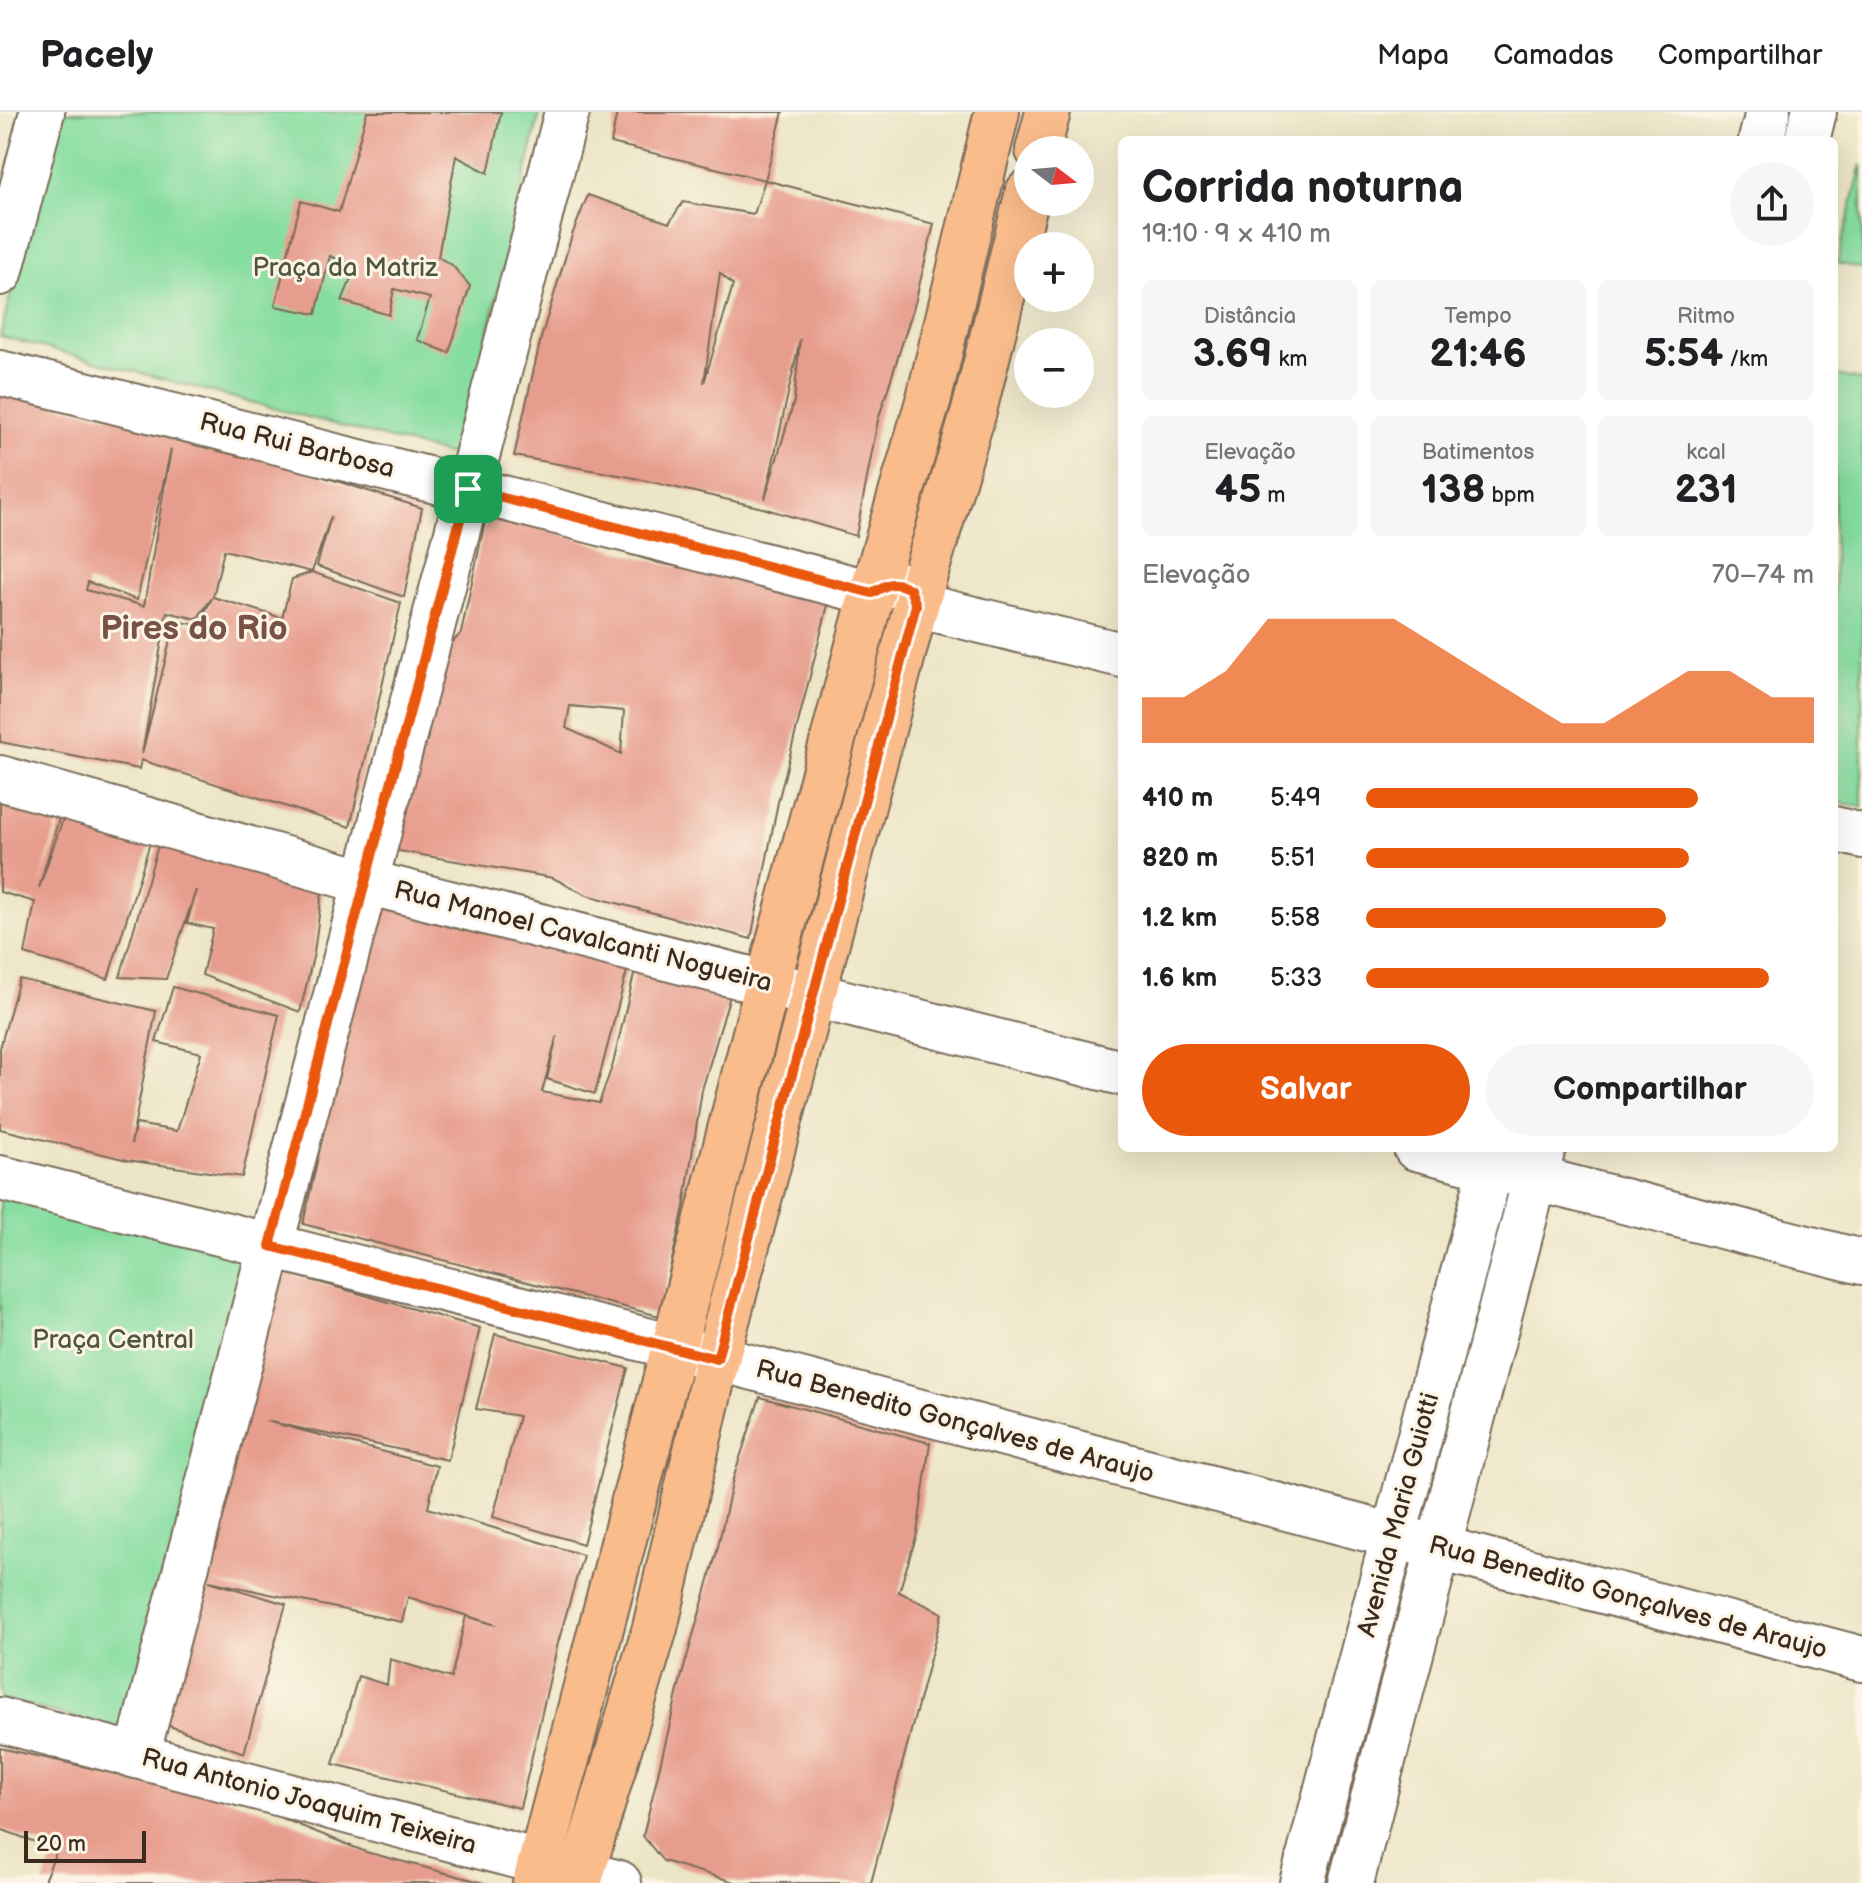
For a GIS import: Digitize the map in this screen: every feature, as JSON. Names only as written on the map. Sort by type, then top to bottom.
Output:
[{"type":"main road","points":[[571,1877],[604,1615],[872,593],[929,398],[997,112]]},
{"type":"main road","points":[[1042,136],[1048,112]]},
{"type":"main road","points":[[571,1877],[655,1628],[717,1359],[916,605],[974,411],[1022,216]]},
{"type":"main road","points":[[929,398],[974,411]]},
{"type":"main road","points":[[604,1615],[655,1628]]},
{"type":"street","points":[[0,273],[42,112]]},
{"type":"street","points":[[137,1756],[567,112]]},
{"type":"street","points":[[1762,136],[1768,112]]},
{"type":"street","points":[[1808,136],[1814,112]]},
{"type":"street","name":"Rua Rui Barbosa","points":[[0,373],[872,593],[880,609],[891,616],[902,616],[916,605],[1118,654]]},
{"type":"street","name":"Rua Manoel Cavalcanti Nogueira","points":[[0,778],[366,882],[1118,1072]]},
{"type":"street","points":[[1838,830],[1862,836]]},
{"type":"street","points":[[1447,1152],[1539,1163],[1862,1262]]},
{"type":"street","name":"Avenida Maria Guiotti","points":[[1302,1883],[1493,1158]]},
{"type":"street","name":"Avenida Maria Guiotti","points":[[1351,1883],[1539,1163]]},
{"type":"street","name":"Rua Benedito Gonçalves de Araujo","points":[[0,1178],[674,1347],[1862,1659]]},
{"type":"street","name":"Rua Antonio Joaquim Teixeira","points":[[0,1720],[571,1877]]},
{"type":"green space","name":"Praça da Matriz","points":[[57,112],[540,112],[468,419],[451,455],[0,336]]},
{"type":"green space","points":[[1862,164],[1862,269],[1838,263]]},
{"type":"green space","points":[[1838,375],[1862,381],[1862,807],[1838,802]]},
{"type":"green space","name":"Praça Central","points":[[0,1193],[251,1254],[127,1730],[0,1699]]},
{"type":"building","points":[[367,112],[501,112],[488,173],[456,156],[438,257],[452,265],[470,286],[449,353],[417,340],[430,298],[394,289],[389,315],[342,301],[356,267],[330,256],[316,314],[275,306],[301,201],[339,212]]},
{"type":"building","points":[[617,112],[783,112],[765,180],[611,143]]},
{"type":"building","points":[[765,180],[934,224],[915,303],[878,420],[856,536],[763,508],[630,477],[514,456],[541,338],[572,235],[588,195],[669,223],[683,202],[754,214]],"holes":[[[720,273],[733,285],[704,383]],[[800,339],[794,401],[765,499]]]},
{"type":"building","points":[[0,393],[176,430],[422,508],[404,597],[317,566],[331,516],[312,572],[401,603],[350,827],[141,760],[139,769],[0,742]],"holes":[[[171,449],[144,606],[86,590],[88,582],[137,600]],[[224,550],[312,572],[292,579],[282,618],[213,597]],[[212,598],[198,625],[175,621],[142,754],[167,612],[197,619]]]},
{"type":"building","points":[[487,512],[659,563],[748,580],[828,605],[778,802],[751,939],[587,895],[553,878],[393,850],[428,737],[435,662],[461,633]],"holes":[[[570,706],[624,711],[621,754],[566,728]]]},
{"type":"building","points":[[0,802],[59,818],[39,888],[64,816],[150,843],[108,979],[25,954],[35,902],[0,892]]},
{"type":"building","points":[[159,842],[322,892],[314,953],[300,1012],[202,975],[213,929],[187,923],[196,890],[166,979],[120,977]]},
{"type":"building","points":[[376,898],[628,967],[595,1094],[547,1079],[557,1036],[542,1092],[599,1103],[613,1064],[636,966],[732,989],[702,1090],[684,1207],[659,1316],[303,1224]]},
{"type":"building","points":[[19,979],[156,1011],[131,1144],[136,1124],[177,1131],[201,1053],[156,1042],[173,987],[279,1015],[242,1177],[127,1160],[0,1129],[0,1048]]},
{"type":"building","points":[[280,1271],[480,1328],[448,1460],[266,1421],[437,1466],[428,1508],[583,1555],[558,1643],[520,1808],[333,1764],[358,1676],[387,1685],[390,1659],[451,1678],[466,1616],[496,1625],[408,1597],[402,1622],[209,1581],[286,1604],[244,1753],[164,1724]]},
{"type":"building","points":[[495,1334],[628,1368],[583,1544],[493,1517],[519,1416],[476,1409]]},
{"type":"building","points":[[760,1397],[930,1443],[917,1534],[899,1592],[942,1613],[871,1883],[738,1883],[663,1861],[643,1836],[733,1479]]},
{"type":"building","points":[[0,1748],[118,1774],[176,1782],[259,1809],[366,1852],[484,1883],[43,1883],[57,1850],[0,1829]]},
{"type":"district","name":"Pires do Rio","points":[[194,628]]},
{"type":"route","points":[[468,489],[872,593],[887,584],[900,583],[910,589],[916,605],[717,1359],[270,1246],[468,489]]}]
